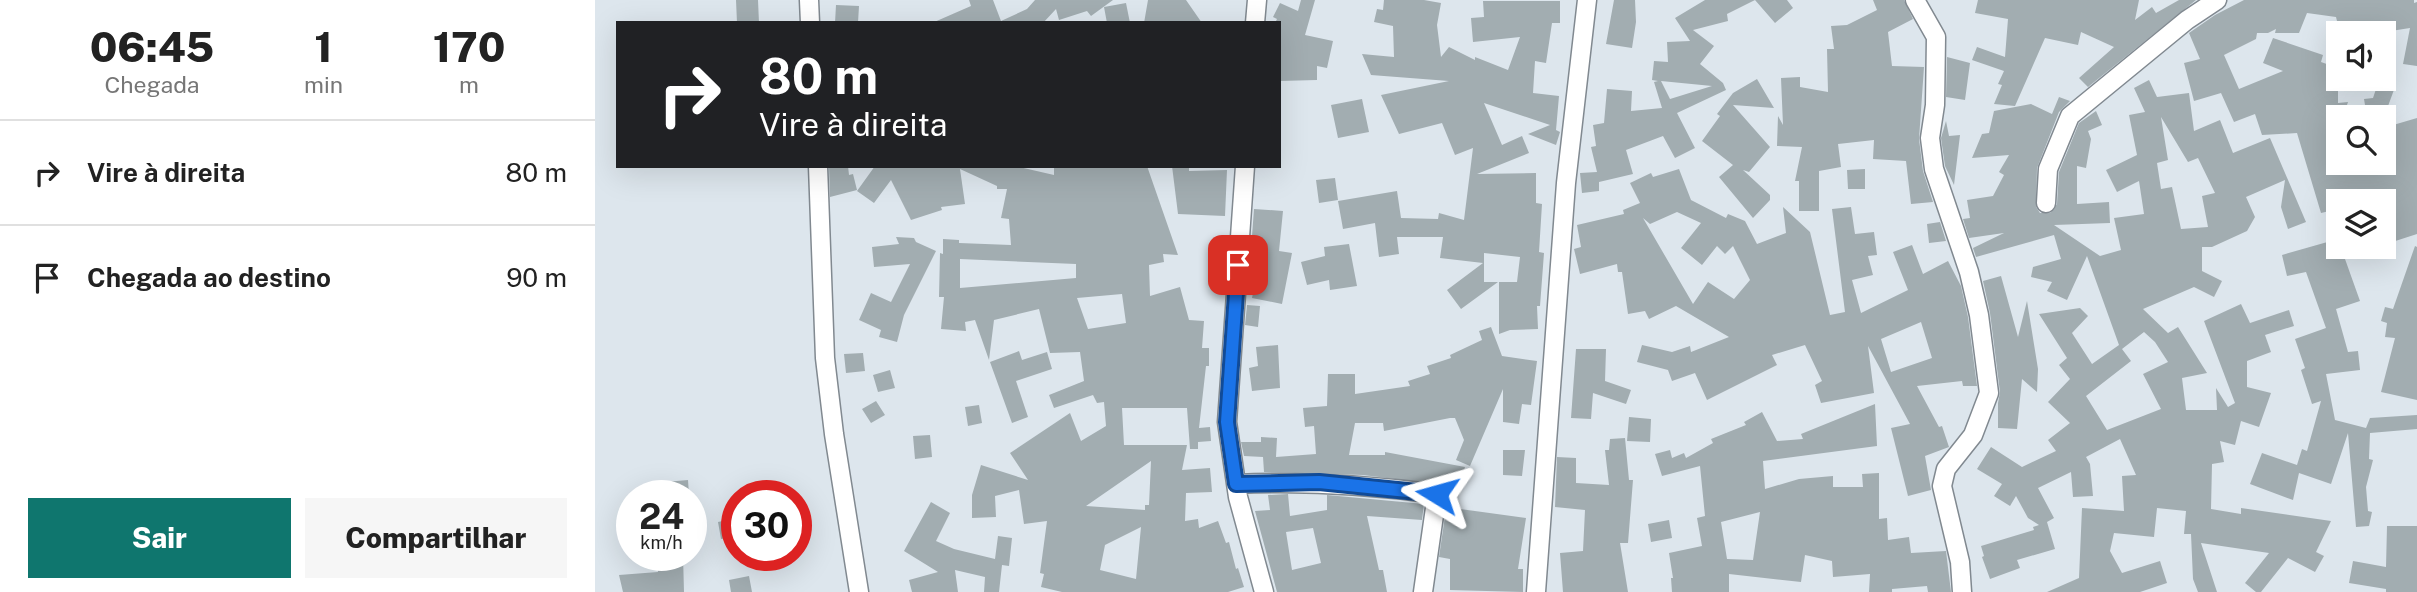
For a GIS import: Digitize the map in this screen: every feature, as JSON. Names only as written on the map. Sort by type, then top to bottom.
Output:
[{"type":"street","points":[[809,0],[810,21]]},
{"type":"street","points":[[1255,21],[1257,0]]},
{"type":"street","points":[[1536,592],[1566,183],[1587,0]]},
{"type":"street","points":[[1915,0],[1936,37],[1935,105],[1930,138],[1933,159],[1969,272],[1979,315],[1989,393],[1973,435],[1946,469],[1942,486],[1960,562],[1962,592]]},
{"type":"street","points":[[2046,203],[2048,169],[2070,116],[2187,20],[2217,0]]},
{"type":"street","points":[[817,168],[825,358],[859,592]]},
{"type":"street","points":[[1245,168],[1227,422],[1236,484],[1265,592]]},
{"type":"street","points":[[1236,484],[1319,482],[1437,494],[1423,592]]},
{"type":"building","points":[[736,0],[758,0],[759,21],[737,21]]},
{"type":"building","points":[[969,0],[993,0],[1001,21],[937,21],[971,6]]},
{"type":"building","points":[[1035,0],[1113,0],[1091,16],[1087,11],[1059,20],[1056,9],[1045,21],[1001,21],[1027,9]]},
{"type":"building","points":[[1148,0],[1186,0],[1201,21],[1144,21]]},
{"type":"building","points":[[1301,0],[1315,0],[1305,35],[1333,41],[1327,68],[1317,66],[1317,80],[1281,81],[1281,21],[1276,21],[1273,17],[1280,3],[1298,11]]},
{"type":"building","points":[[1384,0],[1424,0],[1441,3],[1437,25],[1441,57],[1449,47],[1475,60],[1475,57],[1508,70],[1520,37],[1473,42],[1471,18],[1484,17],[1483,1],[1560,1],[1560,23],[1552,23],[1546,63],[1535,61],[1533,93],[1559,96],[1556,130],[1560,132],[1556,145],[1528,134],[1550,125],[1484,103],[1502,145],[1522,136],[1529,153],[1477,174],[1536,173],[1536,203],[1542,204],[1539,252],[1544,253],[1540,306],[1537,306],[1538,329],[1510,330],[1499,334],[1499,282],[1517,282],[1520,257],[1484,253],[1484,282],[1498,282],[1461,309],[1447,290],[1483,263],[1440,258],[1443,237],[1397,237],[1399,254],[1379,257],[1375,223],[1343,229],[1338,201],[1397,191],[1401,218],[1438,219],[1439,213],[1464,220],[1473,148],[1455,155],[1442,123],[1399,134],[1381,95],[1449,81],[1371,75],[1362,54],[1394,57],[1393,26],[1374,22],[1377,9],[1383,10]]},
{"type":"building","points":[[1614,0],[1635,0],[1636,22],[1632,48],[1606,44]]},
{"type":"building","points":[[1705,0],[1755,0],[1727,14],[1728,21],[1693,30],[1714,46],[1700,64],[1723,83],[1726,90],[1677,113],[1695,148],[1675,158],[1663,136],[1626,150],[1633,174],[1599,182],[1599,191],[1582,193],[1580,173],[1597,172],[1591,147],[1596,146],[1593,125],[1604,123],[1607,89],[1632,91],[1631,111],[1662,108],[1654,82],[1658,81],[1652,80],[1654,61],[1668,62],[1667,42],[1690,41],[1675,18]],"holes":[[[1661,81],[1712,86],[1670,99]]]},
{"type":"building","points":[[1755,0],[1787,0],[1793,8],[1775,23]]},
{"type":"building","points":[[1873,0],[1904,0],[1913,19],[1888,32],[1892,66],[1924,67],[1919,139],[1923,171],[1933,202],[1911,204],[1906,161],[1873,159],[1874,140],[1838,144],[1841,167],[1819,171],[1819,211],[1799,211],[1799,181],[1795,181],[1802,147],[1777,146],[1778,116],[1783,125],[1781,78],[1800,77],[1800,87],[1828,92],[1827,49],[1834,49],[1831,26],[1847,25],[1877,10]]},
{"type":"building","points":[[1978,0],[2139,0],[2135,20],[2152,7],[2156,13],[2179,0],[2196,0],[2088,87],[2079,78],[2114,47],[2081,32],[2078,45],[2045,38],[2015,106],[1994,104],[2002,85],[1998,84],[2004,71],[1972,60],[1977,47],[2005,57],[2008,19],[1975,13]]},
{"type":"building","points":[[2244,0],[2417,2],[2417,66],[2403,64],[2410,28],[2396,30],[2396,21],[2337,21],[2336,17],[2307,13],[2299,33],[2275,33],[2276,29],[2268,33],[2257,33],[2256,39],[2224,55],[2239,89],[2283,71],[2263,63],[2273,38],[2323,55],[2321,62],[2326,64],[2326,91],[2338,91],[2338,103],[2348,102],[2347,105],[2326,105],[2326,175],[2396,175],[2396,124],[2417,118],[2417,234],[2396,241],[2396,189],[2326,189],[2326,212],[2321,213],[2297,133],[2262,135],[2255,114],[2234,122],[2221,93],[2194,101],[2184,63],[2200,59],[2189,33]]},
{"type":"building","points":[[1126,3],[1130,21],[1107,21],[1104,7]]},
{"type":"building","points":[[836,5],[859,6],[858,21],[835,21]]},
{"type":"building","points":[[1947,57],[1970,63],[1965,100],[1946,97]]},
{"type":"building","points":[[1757,79],[1774,108],[1733,105],[1770,147],[1749,172],[1743,170],[1770,195],[1770,200],[1753,218],[1719,177],[1733,165],[1702,141],[1733,93]]},
{"type":"building","points":[[2149,80],[2157,97],[2189,93],[2194,131],[2220,120],[2233,153],[2270,138],[2306,222],[2288,229],[2281,207],[2285,180],[2246,197],[2255,217],[2247,231],[2212,247],[2202,247],[2202,271],[2222,281],[2214,297],[2194,287],[2143,309],[2168,333],[2178,327],[2207,373],[2182,378],[2186,410],[2217,410],[2216,388],[2228,407],[2235,403],[2204,321],[2241,304],[2250,323],[2289,310],[2294,326],[2265,335],[2271,352],[2247,361],[2247,387],[2271,393],[2259,427],[2241,421],[2235,445],[2220,441],[2224,462],[2212,464],[2211,509],[2241,514],[2241,508],[2331,521],[2316,552],[2324,556],[2315,572],[2288,558],[2261,592],[2256,592],[2245,583],[2269,553],[2201,543],[2217,592],[2198,592],[2193,579],[2191,534],[2184,534],[2186,511],[2157,508],[2154,537],[2114,533],[2110,551],[2122,573],[2160,561],[2167,583],[2140,592],[2047,592],[2079,578],[2082,508],[2124,511],[2122,476],[2136,475],[2120,439],[2086,457],[2090,464],[2093,496],[2073,497],[2071,472],[2038,488],[2054,518],[2047,522],[2055,549],[2017,560],[2020,568],[1990,579],[1982,557],[1981,546],[2034,530],[2033,527],[2039,525],[2028,518],[2016,496],[2010,506],[1994,496],[2002,484],[1977,469],[1991,447],[2022,467],[2056,451],[2048,440],[2070,423],[2048,402],[2070,379],[2059,365],[2067,358],[2039,314],[2080,308],[2088,316],[2072,333],[2092,364],[2119,345],[2087,256],[2067,300],[2047,291],[2052,282],[2031,277],[2033,267],[2061,259],[2054,235],[1976,257],[1973,248],[2004,233],[1969,238],[1963,219],[1970,218],[1967,200],[1993,196],[2004,175],[1999,172],[2009,155],[1972,158],[1982,134],[1989,133],[1994,111],[2031,104],[2052,114],[2059,97],[2070,101],[2059,112],[2037,168],[2036,207],[2040,213],[2050,213],[2057,204],[2059,172],[2079,123],[2096,111],[2102,125],[2088,131],[2091,139],[2086,168],[2077,166],[2077,204],[2109,202],[2110,223],[2054,225],[2100,256],[2121,250],[2114,218],[2144,214],[2139,181],[2117,192],[2106,170],[2137,155],[2129,115],[2145,112],[2134,88]],"holes":[[[2161,117],[2188,162],[2198,158],[2215,193],[2202,196],[2208,227],[2181,229],[2172,187],[2161,189],[2157,163],[2168,160]],[[2144,332],[2155,342],[2168,362],[2143,374],[2161,409],[2107,430],[2086,396],[2131,361],[2122,349]]]},
{"type":"building","points":[[2375,91],[2394,91],[2388,105],[2365,105],[2364,99],[2373,98]]},
{"type":"building","points":[[1362,99],[1369,132],[1338,138],[1331,105]]},
{"type":"building","points":[[1946,121],[1949,136],[1960,135],[1954,185],[1945,166],[1941,138]]},
{"type":"building","points":[[829,168],[848,168],[849,175],[853,174],[857,190],[830,197]]},
{"type":"building","points":[[874,168],[1024,168],[1054,175],[1054,168],[1148,168],[1178,255],[1163,254],[1164,262],[1149,265],[1150,296],[1180,287],[1189,320],[1204,321],[1202,348],[1209,348],[1209,366],[1206,366],[1199,428],[1210,427],[1211,441],[1198,442],[1198,449],[1190,449],[1187,408],[1122,408],[1124,445],[1187,445],[1182,470],[1210,468],[1212,492],[1186,493],[1185,521],[1198,519],[1199,528],[1218,521],[1226,543],[1229,542],[1244,587],[1228,592],[1062,592],[1041,587],[1044,574],[1040,573],[1047,521],[1024,524],[1019,490],[995,496],[996,517],[972,518],[972,495],[981,465],[1028,480],[1010,453],[1070,413],[1081,441],[1106,426],[1104,402],[1097,403],[1093,395],[1054,408],[1049,395],[1084,381],[1080,352],[1050,353],[1039,309],[994,320],[989,360],[975,320],[965,322],[966,331],[941,329],[944,297],[939,297],[943,239],[959,240],[959,243],[1011,245],[1009,219],[1001,218],[1007,189],[997,189],[997,186],[960,169],[965,204],[941,207],[942,210],[911,220],[891,180],[874,203],[857,191]],"holes":[[[960,259],[1076,264],[1076,278],[960,288]],[[1122,294],[1126,323],[1088,329],[1077,298]],[[1151,461],[1149,505],[1145,505],[1145,510],[1086,506]],[[1141,527],[1136,579],[1100,570],[1105,545]]]},
{"type":"building","points":[[1172,168],[1189,168],[1189,171],[1227,170],[1225,216],[1178,214]]},
{"type":"building","points":[[1679,169],[1691,200],[1726,218],[1728,214],[1745,221],[1757,244],[1786,233],[1783,207],[1810,232],[1830,315],[1845,312],[1832,209],[1851,207],[1855,234],[1874,232],[1877,255],[1868,256],[1873,275],[1852,280],[1861,313],[1908,290],[1893,252],[1912,245],[1923,274],[1948,261],[1961,286],[1977,386],[1963,386],[1962,381],[1917,386],[1939,427],[1942,426],[1949,447],[1925,456],[1931,490],[1908,496],[1891,428],[1910,424],[1868,346],[1874,393],[1821,403],[1815,385],[1822,381],[1805,345],[1772,355],[1777,365],[1707,400],[1695,373],[1672,381],[1668,370],[1637,362],[1642,345],[1672,352],[1690,346],[1691,352],[1729,337],[1676,306],[1649,319],[1645,311],[1628,314],[1622,272],[1618,272],[1617,264],[1580,274],[1574,249],[1581,247],[1577,225],[1624,214],[1623,210],[1640,203],[1630,183],[1651,173],[1653,177]],"holes":[[[1677,212],[1701,223],[1681,248],[1702,265],[1717,246],[1725,254],[1733,246],[1750,280],[1734,299],[1708,282],[1693,304],[1643,218],[1650,224]],[[1921,322],[1932,358],[1891,372],[1881,339]]]},
{"type":"building","points":[[1865,169],[1865,189],[1848,189],[1847,170]]},
{"type":"building","points":[[1335,178],[1338,200],[1319,203],[1316,180]]},
{"type":"building","points":[[1254,209],[1283,211],[1279,251],[1292,253],[1282,304],[1252,298],[1256,278],[1249,277]]},
{"type":"building","points":[[1940,222],[1946,241],[1929,243],[1927,224]]},
{"type":"building","points":[[896,237],[914,238],[916,242],[936,251],[904,315],[897,342],[879,337],[881,330],[859,320],[871,293],[891,302],[910,264],[874,267],[872,247],[899,244]]},
{"type":"building","points":[[2326,242],[2326,259],[2345,259],[2360,301],[2336,309],[2348,352],[2358,351],[2360,370],[2326,374],[2335,420],[2366,428],[2370,418],[2417,415],[2417,429],[2370,433],[2369,459],[2373,460],[2366,487],[2368,511],[2372,512],[2369,526],[2356,527],[2348,433],[2331,484],[2299,473],[2293,500],[2250,484],[2262,453],[2297,465],[2302,449],[2307,451],[2321,401],[2312,404],[2301,370],[2305,368],[2295,339],[2326,328],[2306,272],[2287,276],[2282,255]]},
{"type":"building","points":[[1349,244],[1357,286],[1330,290],[1329,280],[1307,285],[1301,262],[1325,256],[1324,247]]},
{"type":"building","points":[[2415,246],[2417,400],[2381,392],[2395,338],[2385,337],[2387,323],[2381,321],[2385,307],[2393,309]]},
{"type":"building","points":[[2001,276],[2018,337],[2027,301],[2038,369],[2037,392],[2022,379],[2017,429],[1998,428],[2000,392],[1983,281]]},
{"type":"building","points":[[1247,305],[1260,306],[1258,327],[1245,325]]},
{"type":"building","points":[[1491,327],[1502,356],[1537,361],[1531,405],[1522,404],[1519,424],[1503,422],[1503,389],[1470,466],[1456,460],[1464,440],[1455,418],[1384,431],[1383,423],[1355,423],[1349,455],[1385,455],[1385,452],[1465,467],[1453,508],[1526,518],[1518,569],[1523,569],[1523,592],[1450,590],[1450,559],[1439,557],[1448,496],[1443,485],[1363,475],[1264,472],[1263,457],[1244,456],[1241,442],[1261,442],[1261,437],[1277,438],[1276,457],[1316,454],[1314,426],[1305,427],[1303,408],[1327,406],[1328,374],[1355,374],[1355,394],[1410,386],[1408,381],[1430,374],[1427,366],[1451,358],[1450,355],[1482,340],[1479,331]]},
{"type":"building","points":[[1278,345],[1280,388],[1252,391],[1249,368],[1258,366],[1256,347]]},
{"type":"building","points":[[1576,349],[1606,349],[1605,381],[1631,390],[1626,404],[1593,393],[1591,419],[1571,418]]},
{"type":"building","points":[[1019,351],[1022,360],[1047,352],[1052,369],[1016,381],[1028,417],[1012,423],[990,362]]},
{"type":"building","points":[[863,353],[865,371],[846,373],[844,354]]},
{"type":"building","points":[[890,370],[895,388],[878,392],[873,375]]},
{"type":"building","points":[[876,401],[885,415],[871,423],[862,409]]},
{"type":"building","points":[[1875,404],[1877,446],[1763,461],[1765,489],[1799,479],[1833,476],[1833,487],[1863,487],[1862,474],[1879,473],[1879,519],[1887,518],[1888,540],[1909,537],[1911,553],[1946,551],[1951,592],[1928,592],[1927,586],[1892,589],[1892,592],[1869,592],[1870,574],[1833,577],[1832,561],[1805,555],[1801,582],[1729,574],[1729,592],[1672,592],[1669,553],[1702,546],[1697,518],[1705,516],[1700,466],[1662,476],[1655,454],[1670,450],[1672,458],[1684,453],[1686,458],[1713,443],[1711,439],[1746,425],[1744,422],[1762,412],[1777,441],[1803,439],[1801,434]],"holes":[[[1760,512],[1753,560],[1727,559],[1721,522]]]},
{"type":"building","points":[[979,405],[982,423],[968,426],[965,407]]},
{"type":"building","points":[[1629,417],[1651,419],[1650,442],[1627,441]]},
{"type":"building","points":[[930,435],[932,457],[915,459],[913,436]]},
{"type":"building","points":[[1625,438],[1629,480],[1633,480],[1628,543],[1620,543],[1628,592],[1563,592],[1560,553],[1583,551],[1585,510],[1555,507],[1557,457],[1576,458],[1576,483],[1609,485],[1605,450],[1609,450],[1610,439]]},
{"type":"building","points":[[1503,450],[1525,450],[1522,476],[1503,475]]},
{"type":"building","points":[[1288,494],[1290,516],[1327,510],[1327,495],[1424,504],[1422,520],[1367,516],[1379,570],[1383,570],[1387,592],[1277,592],[1255,511],[1270,510],[1268,495]],"holes":[[[1313,528],[1321,563],[1292,570],[1286,532]]]},
{"type":"building","points":[[931,502],[950,513],[936,541],[954,549],[995,559],[998,536],[1012,538],[1009,566],[1002,565],[999,592],[984,592],[985,577],[955,570],[958,592],[912,592],[909,580],[938,572],[904,551]]},
{"type":"building","points":[[1669,520],[1672,538],[1651,542],[1648,524]]},
{"type":"building","points":[[2387,526],[2417,526],[2417,592],[2386,592],[2386,589],[2349,583],[2353,561],[2386,567]]},
{"type":"building","points":[[683,571],[684,592],[623,592],[619,575]]},
{"type":"building","points":[[749,576],[752,592],[731,592],[729,580]]},
{"type":"route","points":[[1238,265],[1227,422],[1236,484],[1319,482],[1437,494]]}]
